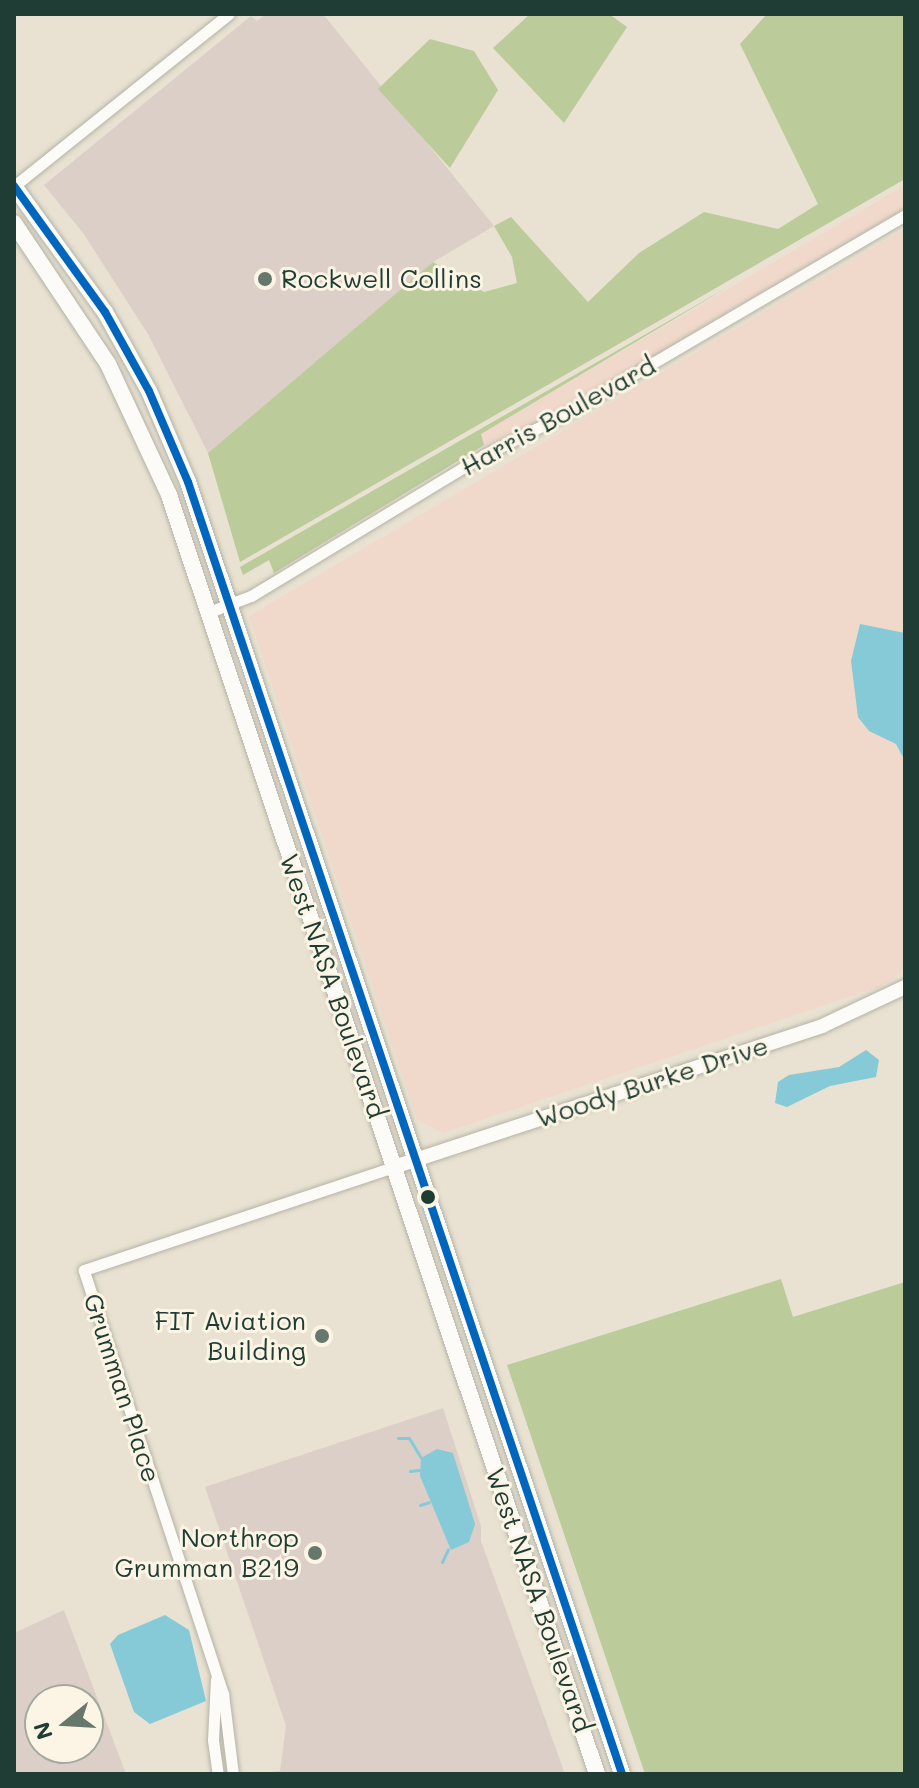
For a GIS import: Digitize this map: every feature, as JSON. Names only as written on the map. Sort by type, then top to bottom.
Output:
[{"type":"main road","name":"West NASA Boulevard","points":[[14,186],[85,282],[149,391],[193,493],[622,1774]]},
{"type":"main road","name":"West NASA Boulevard","points":[[14,223],[72,304],[131,408],[169,495],[597,1774]]},
{"type":"main road","points":[[266,784],[288,777]]},
{"type":"street","points":[[14,186],[225,15]]},
{"type":"street","name":"Harris Boulevard","points":[[209,612],[231,605],[905,215]]},
{"type":"street","name":"Woody Burke Drive","points":[[394,1167],[822,1026],[905,987]]},
{"type":"street","name":"Grumman Place","points":[[233,1774],[216,1679],[84,1270],[394,1167]]},
{"type":"street","name":"Grumman Place","points":[[216,1679],[213,1740],[218,1774]]},
{"type":"shaded area","points":[[266,14],[323,14],[494,226],[433,262],[208,453],[148,334],[83,233],[44,185],[251,16],[257,21]]},
{"type":"shaded area","points":[[905,185],[905,208],[568,408],[484,445],[481,434]]},
{"type":"shaded area","points":[[905,229],[905,970],[882,986],[443,1133],[417,1119],[249,616]]},
{"type":"shaded area","points":[[443,1408],[481,1526],[481,1541],[565,1774],[251,1774],[280,1771],[286,1726],[205,1487]]},
{"type":"shaded area","points":[[64,1610],[92,1684],[24,1684],[24,1764],[104,1764],[104,1716],[126,1774],[14,1774],[14,1633]]},
{"type":"green space","points":[[530,14],[609,14],[627,27],[564,123],[493,48]]},
{"type":"green space","points":[[767,14],[905,14],[905,179],[240,562],[208,453],[433,262],[484,292],[517,283],[512,257],[494,226],[511,217],[588,302],[639,253],[704,212],[778,229],[818,204],[740,44]]},
{"type":"green space","points":[[430,39],[474,51],[498,90],[450,168],[378,89]]},
{"type":"green space","points":[[733,284],[481,434],[484,445],[274,573],[269,560],[243,575],[240,567]]},
{"type":"green space","points":[[781,1279],[793,1317],[905,1282],[905,1774],[645,1774],[507,1365]]},
{"type":"water","points":[[860,624],[905,633],[905,761],[896,744],[869,731],[858,717],[851,661]]},
{"type":"water","points":[[866,1050],[879,1060],[876,1077],[830,1086],[787,1107],[775,1103],[778,1082],[789,1075],[839,1067]]},
{"type":"water","points":[[437,1449],[453,1453],[475,1524],[469,1542],[451,1550],[420,1476],[421,1458]]},
{"type":"water","points":[[165,1615],[189,1630],[206,1701],[150,1724],[134,1712],[110,1644],[118,1635]]},
{"type":"waterway","points":[[398,1438],[409,1438],[421,1458]]},
{"type":"waterway","points":[[410,1471],[419,1470]]},
{"type":"waterway","points":[[420,1505],[429,1502]]},
{"type":"waterway","points":[[442,1562],[448,1549]]},
{"type":"transit line","points":[[14,186],[105,312],[149,391],[188,482],[622,1774]]},
{"type":"place","name":"Rockwell Collins","points":[[265,279]]},
{"type":"place","name":"FIT Aviation Building","points":[[322,1336]]},
{"type":"place","name":"Northrop Grumman B219","points":[[315,1553]]}]
